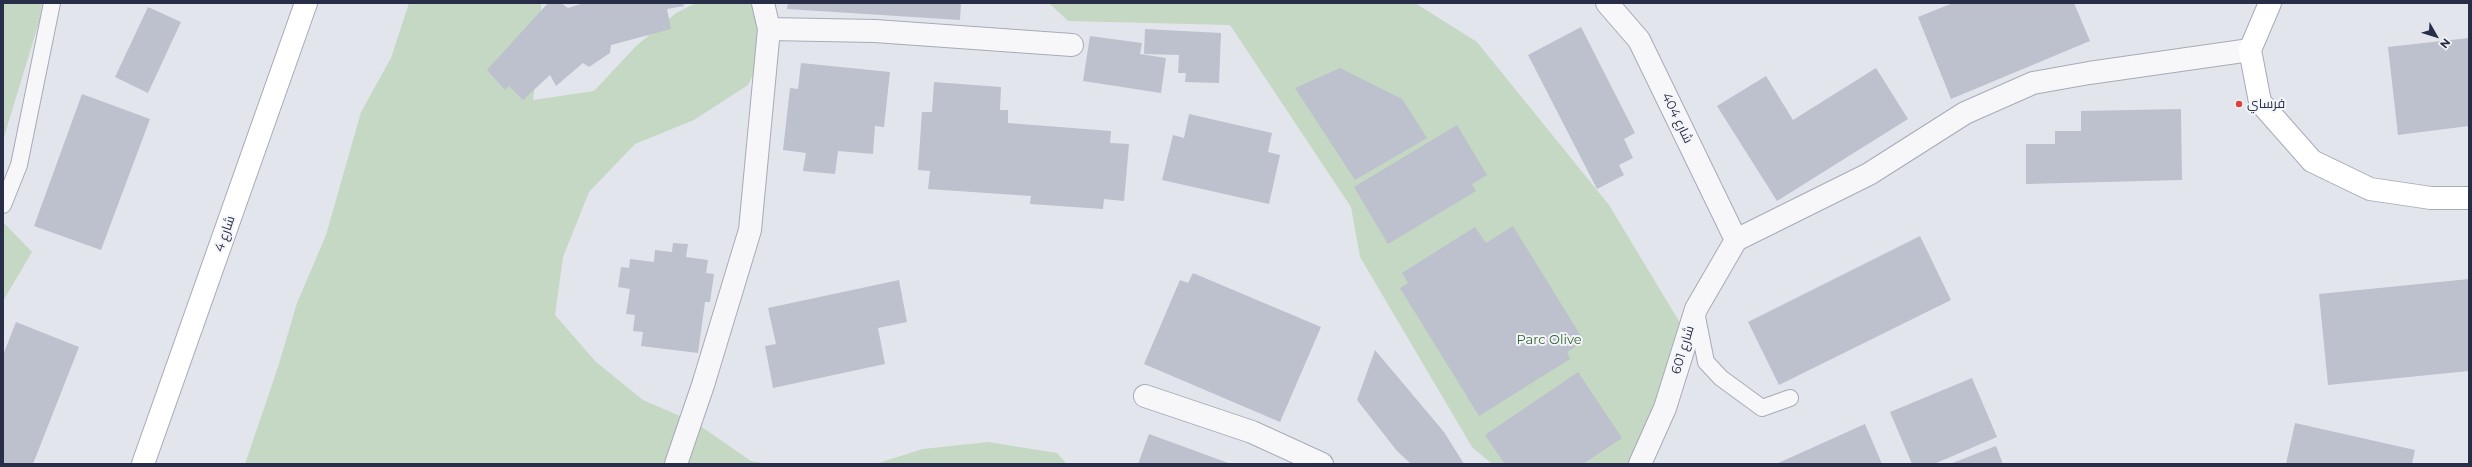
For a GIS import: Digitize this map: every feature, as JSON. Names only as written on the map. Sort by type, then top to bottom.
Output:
[{"type":"main road","name":"شارع 4","points":[[143,464],[306,3]]},
{"type":"main road","points":[[2270,3],[2250,50],[2260,102],[2312,161],[2370,189],[2431,198],[2469,198]]},
{"type":"street","points":[[676,464],[703,385],[750,230],[769,29],[763,3]]},
{"type":"street","name":"شارع 404","points":[[1606,3],[1638,40],[1736,240]]},
{"type":"street","points":[[769,29],[875,31],[1072,46]]},
{"type":"street","points":[[1736,240],[1869,174],[1965,113],[2033,83],[2088,73],[2250,50]]},
{"type":"street","name":"شارع 601","points":[[1640,464],[1665,408],[1696,309],[1736,240]]},
{"type":"street","points":[[1145,396],[1252,432],[1322,464]]},
{"type":"lane","points":[[3,205],[19,165],[52,3]]},
{"type":"lane","points":[[1696,309],[1706,362],[1721,378],[1762,408],[1790,398]]},
{"type":"green space","points":[[3,3],[42,3],[40,19],[3,140]]},
{"type":"green space","points":[[409,3],[541,3],[541,35],[533,100],[594,91],[636,46],[676,13],[696,3],[749,3],[775,28],[748,85],[694,120],[635,144],[589,192],[563,257],[555,315],[596,362],[643,400],[696,423],[751,461],[769,464],[245,464],[278,367],[297,303],[326,235],[361,112],[391,58]]},
{"type":"green space","name":"Parc Olive","points":[[1049,3],[1415,3],[1477,42],[1609,205],[1685,331],[1638,464],[1492,464],[1472,447],[1360,257],[1351,207],[1230,25],[1068,21]]},
{"type":"green space","points":[[3,222],[32,252],[3,301]]},
{"type":"green space","points":[[988,442],[1057,453],[1067,464],[875,464],[923,449]]},
{"type":"building","points":[[548,3],[561,3],[568,8],[584,3],[683,3],[684,6],[667,9],[671,29],[611,45],[610,53],[589,67],[583,63],[556,86],[550,75],[523,100],[509,86],[505,90],[487,70]]},
{"type":"building","points":[[788,3],[961,3],[960,20],[787,9]]},
{"type":"building","points":[[1953,3],[2074,3],[2090,41],[1951,99],[1918,17]]},
{"type":"building","points":[[148,7],[181,22],[148,93],[115,77]]},
{"type":"building","points":[[1581,27],[1635,133],[1624,139],[1633,158],[1619,165],[1624,175],[1597,189],[1528,55]]},
{"type":"building","points":[[1145,29],[1221,33],[1219,83],[1185,82],[1186,73],[1178,73],[1179,55],[1144,54]]},
{"type":"building","points":[[1090,36],[1142,43],[1140,54],[1166,58],[1161,93],[1083,81]]},
{"type":"building","points":[[2469,38],[2469,126],[2398,135],[2388,47]]},
{"type":"building","points":[[801,63],[890,72],[884,127],[875,126],[873,154],[838,151],[835,174],[803,171],[806,153],[783,150],[790,88],[798,89]]},
{"type":"building","points":[[1340,68],[1402,99],[1427,138],[1355,180],[1295,88]]},
{"type":"building","points":[[1876,68],[1908,119],[1777,201],[1717,106],[1766,76],[1793,120]]},
{"type":"building","points":[[934,82],[1001,87],[1000,110],[1008,110],[1008,123],[1111,131],[1110,143],[1129,144],[1124,201],[1104,199],[1103,209],[1030,204],[1031,196],[928,189],[930,171],[918,170],[922,112],[932,112]]},
{"type":"building","points":[[82,94],[150,119],[101,250],[34,226]]},
{"type":"building","points":[[2181,109],[2182,180],[2026,184],[2026,144],[2055,144],[2055,131],[2081,131],[2081,111]]},
{"type":"building","points":[[1189,114],[1272,133],[1268,152],[1280,155],[1269,204],[1162,180],[1173,135],[1184,138]]},
{"type":"building","points":[[1457,125],[1487,175],[1472,184],[1476,191],[1388,244],[1354,187]]},
{"type":"building","points":[[1513,226],[1584,341],[1567,352],[1570,359],[1479,416],[1400,288],[1408,283],[1402,273],[1475,227],[1486,243]]},
{"type":"building","points":[[1920,236],[1951,300],[1779,385],[1748,322]]},
{"type":"building","points":[[673,243],[688,244],[686,257],[708,260],[706,273],[714,274],[710,302],[705,302],[698,353],[641,346],[643,332],[633,331],[635,315],[626,314],[630,289],[618,287],[621,267],[629,268],[630,259],[654,262],[655,250],[672,252]]},
{"type":"building","points":[[1193,273],[1321,327],[1280,422],[1144,364],[1180,280],[1188,283]]},
{"type":"building","points":[[2469,279],[2469,371],[2328,385],[2319,294]]},
{"type":"building","points":[[899,280],[907,322],[878,328],[885,364],[773,388],[765,346],[776,344],[768,308]]},
{"type":"building","points":[[16,322],[79,347],[33,464],[3,464],[3,355]]},
{"type":"building","points":[[1375,350],[1444,432],[1464,464],[1411,464],[1397,451],[1357,400]]},
{"type":"building","points":[[1578,372],[1622,438],[1583,464],[1505,464],[1485,435]]},
{"type":"building","points":[[1972,378],[1997,437],[1934,464],[1912,464],[1890,412]]},
{"type":"building","points":[[2295,423],[2415,450],[2412,464],[2286,464]]},
{"type":"building","points":[[1865,424],[1882,464],[1776,464]]},
{"type":"building","points":[[1149,434],[1231,464],[1138,464]]},
{"type":"building","points":[[1996,446],[2003,464],[1950,464]]},
{"type":"place","name":"فرساي","points":[[2239,104]]}]
